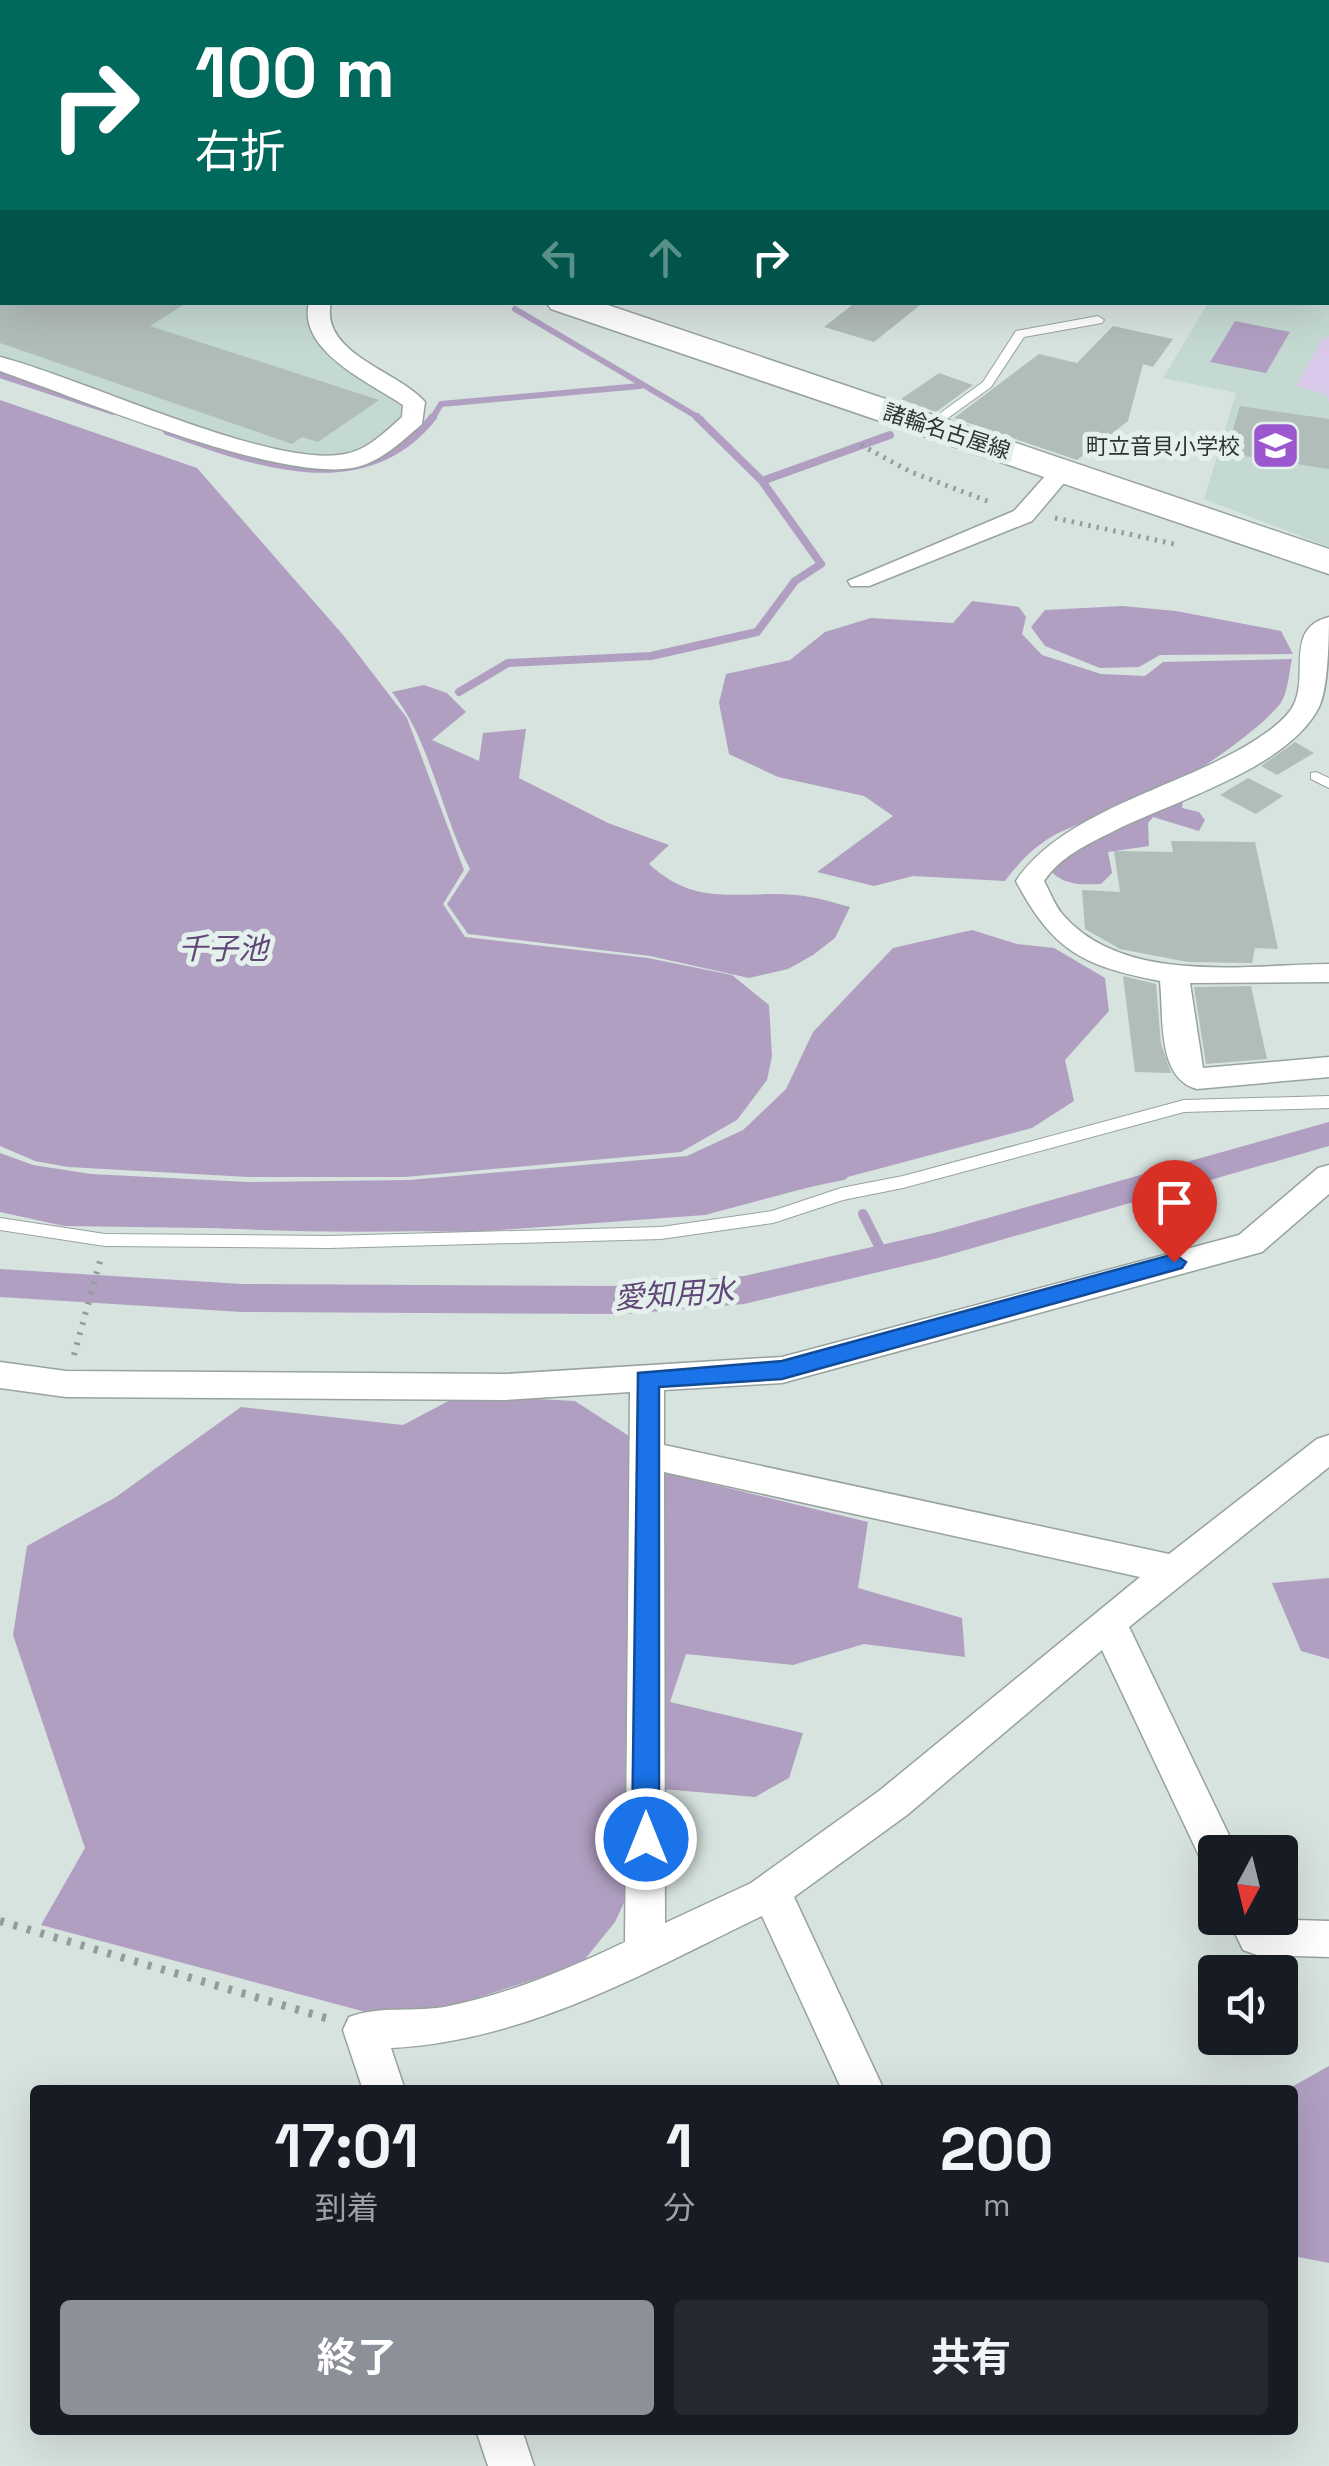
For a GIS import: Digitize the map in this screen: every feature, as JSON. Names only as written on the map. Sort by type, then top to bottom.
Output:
[{"type":"main road","name":"諸輪名古屋線","points":[[573,305],[1329,562]]},
{"type":"street","points":[[0,364],[239,446],[312,462],[350,461],[390,442],[414,419],[416,410],[414,402],[329,344],[317,314],[319,305]]},
{"type":"street","points":[[860,581],[1024,512],[1064,470]]},
{"type":"street","points":[[1329,625],[1313,642],[1311,696],[1303,713],[1224,769],[1058,846],[1032,870],[1034,892],[1056,926],[1088,952],[1144,970],[1174,973],[1329,974]]},
{"type":"street","points":[[1174,973],[1186,1070],[1197,1079],[1329,1066]]},
{"type":"street","points":[[0,1374],[66,1384],[506,1387],[782,1370],[1250,1244],[1329,1176]]},
{"type":"street","points":[[645,1954],[647,1379]]},
{"type":"street","points":[[382,2085],[364,2030],[446,2026],[554,1996],[771,1891],[893,1803],[1108,1623],[1329,1448]]},
{"type":"street","points":[[646,1455],[1176,1570]]},
{"type":"street","points":[[1108,1623],[1209,1835]]},
{"type":"street","points":[[771,1891],[861,2085]]},
{"type":"street","points":[[1256,1935],[1329,1939]]},
{"type":"street","points":[[501,2435],[511,2466]]},
{"type":"lane","points":[[930,426],[987,384],[1020,334],[1098,320]]},
{"type":"lane","points":[[0,1224],[105,1240],[503,1239],[661,1233],[737,1224],[1184,1106],[1329,1102]]},
{"type":"path","points":[[861,445],[946,487],[1024,512],[1195,549]]},
{"type":"path","points":[[66,1384],[105,1240]]},
{"type":"path","points":[[0,1922],[364,2030]]},
{"type":"shaded area","points":[[1,305],[312,305],[311,313],[410,409],[386,440],[346,458],[312,459],[234,439],[0,359]]},
{"type":"shaded area","name":"町立音貝小学校","points":[[1207,305],[1329,305],[1329,547],[1204,499],[1236,393],[1163,378]]},
{"type":"shaded area","points":[[1329,336],[1329,403],[1326,394],[1297,386],[1322,339]]},
{"type":"shaded area","points":[[972,601],[1019,607],[1026,617],[1022,634],[1042,655],[1101,674],[1145,676],[1163,662],[1292,659],[1287,689],[1269,716],[1219,756],[1149,799],[1055,835],[1039,845],[1005,881],[913,876],[874,886],[817,872],[893,816],[864,796],[778,777],[729,754],[719,703],[726,674],[790,660],[825,632],[871,618],[953,623]]},
{"type":"shaded area","points":[[424,685],[447,693],[466,712],[432,740],[479,761],[483,733],[526,729],[519,778],[608,823],[669,845],[649,864],[668,879],[704,893],[804,896],[850,907],[835,938],[788,969],[749,978],[650,956],[468,934],[447,904],[470,869],[417,733],[392,692]]},
{"type":"shaded area","points":[[1183,799],[1182,808],[1199,812],[1205,820],[1199,831],[1153,817],[1148,823],[1149,846],[1108,852],[1112,873],[1101,884],[1064,880],[1047,866],[1065,849],[1108,835]]},
{"type":"shaded area","points":[[972,930],[1017,944],[1054,948],[1105,978],[1109,1011],[1065,1060],[1074,1101],[1032,1128],[705,1215],[473,1232],[64,1226],[0,1212],[0,1153],[33,1165],[91,1174],[248,1182],[409,1180],[687,1156],[743,1130],[786,1089],[813,1032],[893,948]]},
{"type":"shaded area","points":[[460,1395],[575,1401],[632,1438],[633,1458],[667,1473],[868,1522],[858,1588],[962,1618],[965,1657],[864,1644],[793,1665],[686,1654],[670,1702],[803,1733],[789,1778],[755,1797],[628,1786],[639,1871],[615,1922],[581,1964],[468,2001],[388,2018],[41,1925],[85,1848],[13,1635],[27,1546],[116,1497],[241,1407],[403,1425]]},
{"type":"shaded area","points":[[1329,1578],[1329,1659],[1301,1651],[1272,1583]]},
{"type":"shaded area","points":[[1329,2066],[1329,2263],[1298,2257],[1298,2085],[1295,2085]]},
{"type":"water","points":[[1235,321],[1290,332],[1266,373],[1210,362]]},
{"type":"water","name":"千子池","points":[[0,400],[197,468],[344,636],[407,718],[464,870],[443,904],[465,937],[648,958],[732,975],[769,1005],[772,1056],[767,1080],[737,1120],[681,1152],[405,1177],[248,1177],[68,1167],[35,1161],[0,1146]]},
{"type":"water","points":[[1122,606],[1176,611],[1281,631],[1293,654],[1160,655],[1139,667],[1100,668],[1045,646],[1031,627],[1045,610]]},
{"type":"building","points":[[0,305],[183,305],[150,326],[379,400],[318,442],[302,437],[292,444],[0,343]]},
{"type":"building","points":[[852,305],[920,305],[874,342],[824,327]]},
{"type":"building","points":[[1113,326],[1173,339],[1153,367],[1143,364],[1128,421],[1077,460],[954,418],[1039,354],[1077,363]]},
{"type":"building","points":[[939,373],[973,385],[936,412],[901,399]]},
{"type":"building","points":[[1240,406],[1329,419],[1329,469],[1226,453]]},
{"type":"building","points":[[1295,742],[1314,753],[1277,775],[1261,766]]},
{"type":"building","points":[[1248,778],[1283,796],[1256,814],[1220,795]]},
{"type":"building","points":[[1171,841],[1255,842],[1278,949],[1255,948],[1252,963],[1188,962],[1120,949],[1085,929],[1082,890],[1120,892],[1114,851],[1173,852]]},
{"type":"building","points":[[1123,976],[1156,984],[1161,1044],[1171,1073],[1135,1072]]},
{"type":"building","points":[[1251,986],[1267,1059],[1206,1064],[1194,987]]},
{"type":"waterway","points":[[515,309],[701,419]]},
{"type":"waterway","points":[[0,375],[113,412]]},
{"type":"waterway","points":[[432,419],[441,404],[640,386]]},
{"type":"waterway","points":[[167,431],[271,463],[341,468],[375,460],[405,444],[433,417]]},
{"type":"waterway","points":[[697,417],[762,481]]},
{"type":"waterway","points":[[762,481],[890,435]]},
{"type":"waterway","points":[[459,692],[508,663],[651,656],[757,632],[795,581],[821,564],[762,481]]},
{"type":"waterway","name":"愛知用水","points":[[0,1283],[242,1298],[625,1300],[744,1290],[938,1245],[1329,1134]]},
{"type":"waterway","points":[[0,1202],[163,1220],[411,1226],[657,1211],[843,1175]]},
{"type":"waterway","points":[[863,1214],[885,1258]]},
{"type":"place","name":"町立音貝小学校","points":[[1275,446]]},
{"type":"route","points":[[646,1839],[647,1379],[782,1370],[930,1333],[1028,1301],[1174,1262]]}]
